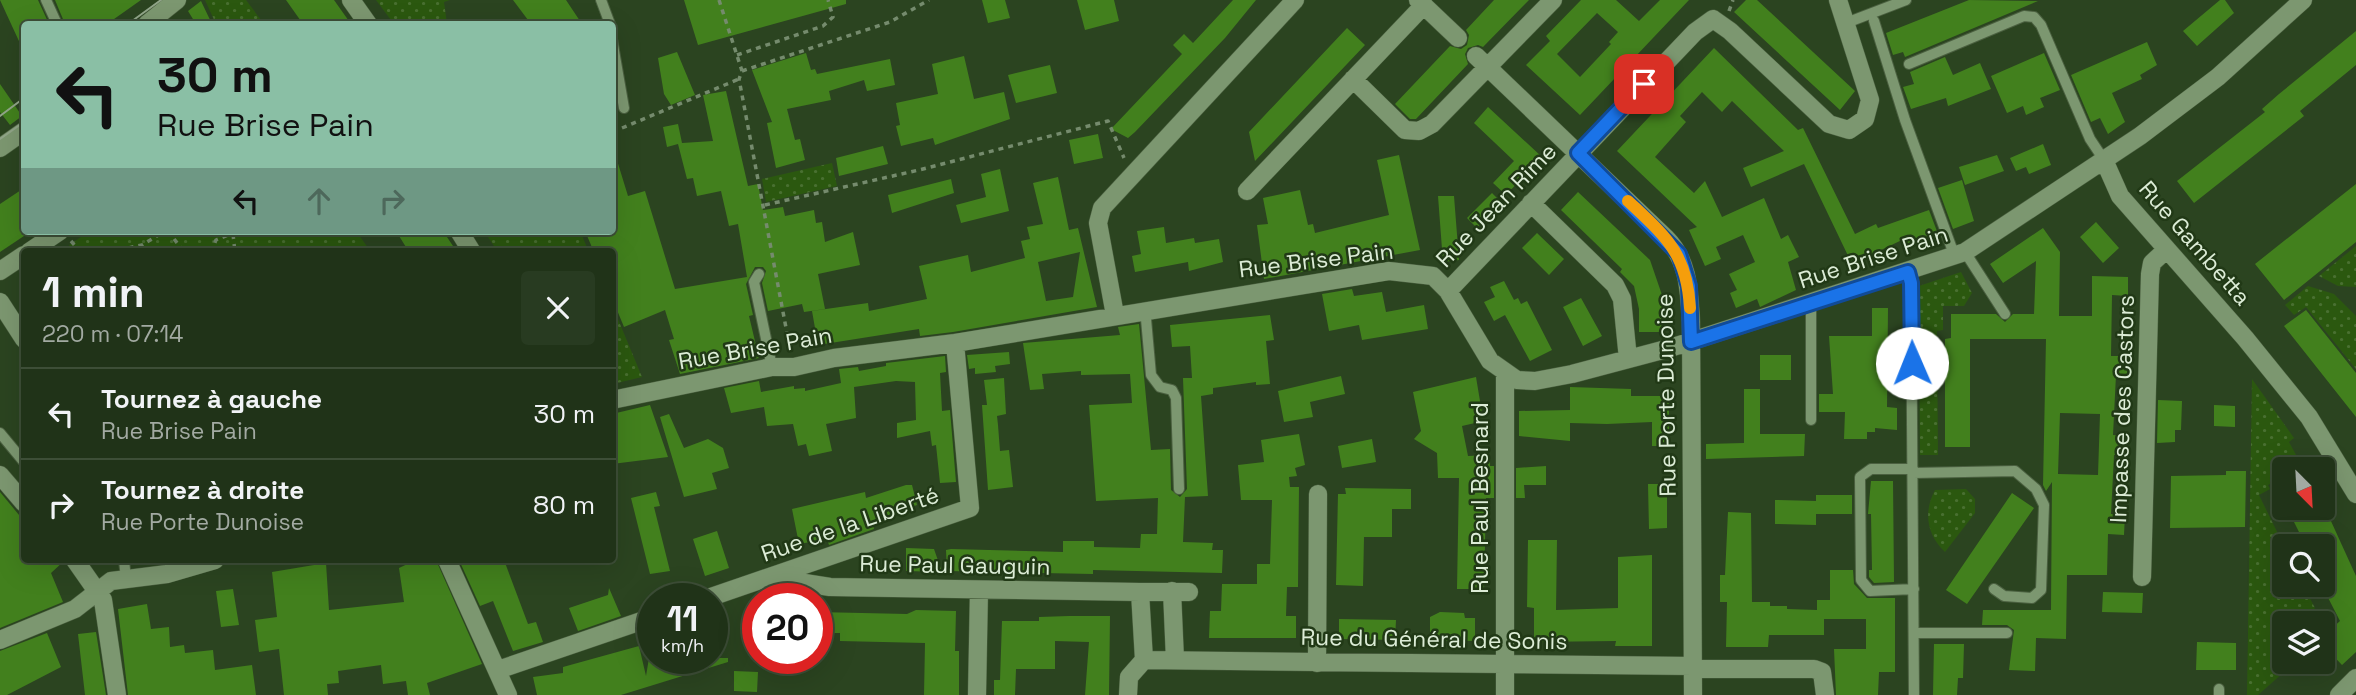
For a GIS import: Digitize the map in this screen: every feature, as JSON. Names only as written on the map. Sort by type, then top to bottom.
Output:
[{"type":"street","points":[[151,21],[177,0]]},
{"type":"street","points":[[351,0],[367,21]]},
{"type":"street","points":[[1115,315],[1100,232],[1102,208],[1295,0]]},
{"type":"street","points":[[1353,79],[1405,130],[1419,131],[1432,124],[1482,61],[1553,0]]},
{"type":"street","points":[[1712,0],[1713,19],[1730,31],[1829,124],[1849,130],[1859,126],[1869,111],[1867,87],[1838,0]]},
{"type":"street","points":[[2104,160],[2218,77],[2303,0]]},
{"type":"street","points":[[1247,191],[1353,79],[1421,2],[1458,38]]},
{"type":"street","name":"Rue Jean Rime","points":[[1448,291],[1695,32],[1713,19]]},
{"type":"street","name":"Rue Porte Dunoise","points":[[1482,61],[1679,254],[1689,286],[1691,342],[1693,695]]},
{"type":"street","points":[[0,148],[21,133]]},
{"type":"street","name":"Rue Brise Pain","points":[[616,399],[772,368],[794,367],[834,358],[955,342],[1388,271],[1433,276],[1448,291],[1490,361],[1517,380],[1535,381],[1691,342],[1960,254],[2104,160]]},
{"type":"street","name":"Rue Gambetta","points":[[2104,160],[2120,196],[2245,338],[2309,417],[2356,494]]},
{"type":"street","points":[[1531,203],[1615,285],[1622,299],[1628,359]]},
{"type":"street","points":[[35,248],[56,235]]},
{"type":"street","name":"Impasse des Castors","points":[[2142,576],[2150,275],[2152,263],[2166,250]]},
{"type":"street","points":[[0,271],[21,257]]},
{"type":"street","points":[[0,302],[21,334]]},
{"type":"street","name":"Rue de la Liberté","points":[[728,592],[970,508],[955,342]]},
{"type":"street","name":"Rue Paul Besnard","points":[[1505,374],[1505,695]]},
{"type":"street","points":[[0,475],[21,500]]},
{"type":"street","points":[[1317,663],[1318,494]]},
{"type":"street","points":[[77,563],[105,605],[117,695]]},
{"type":"street","points":[[0,640],[75,609],[99,593],[111,581],[167,574],[205,563]]},
{"type":"street","points":[[448,563],[508,695]]},
{"type":"street","name":"Rue Paul Gauguin","points":[[771,578],[830,587],[1180,592],[1175,660]]},
{"type":"street","points":[[977,695],[979,590]]},
{"type":"street","points":[[1128,695],[1129,677],[1143,660],[1140,592]]},
{"type":"street","points":[[498,670],[637,622]]},
{"type":"street","name":"Rue du Général de Sonis","points":[[1143,660],[1814,669],[1822,672],[1825,679],[1825,695]]},
{"type":"street","points":[[2339,695],[2356,678]]},
{"type":"lane","points":[[46,0],[56,21]]},
{"type":"lane","points":[[601,0],[609,21]]},
{"type":"lane","points":[[1846,23],[1906,0]]},
{"type":"lane","points":[[1909,64],[2024,16],[2034,17],[2041,25],[2090,139],[2104,160]]},
{"type":"lane","points":[[1874,21],[1905,120],[1960,254],[2005,314]]},
{"type":"lane","points":[[616,62],[624,108]]},
{"type":"lane","points":[[1908,272],[1911,283],[1914,695]]},
{"type":"lane","points":[[759,274],[754,282],[772,368]]},
{"type":"lane","points":[[1811,303],[1811,420]]},
{"type":"lane","points":[[1146,319],[1151,375],[1160,387],[1172,390],[1176,398],[1179,489]]},
{"type":"lane","points":[[0,433],[21,458]]},
{"type":"lane","points":[[1914,589],[1870,591],[1861,580],[1860,477],[1871,469],[2015,471],[2036,489],[2044,505],[2041,590],[2032,598],[2004,596],[1994,589]]},
{"type":"lane","points":[[124,563],[126,579]]},
{"type":"lane","points":[[1914,633],[2007,633]]},
{"type":"path","points":[[719,0],[742,71],[739,79],[792,356]]},
{"type":"path","points":[[737,55],[823,26],[833,17],[828,0]]},
{"type":"path","points":[[742,71],[890,22],[929,0]]},
{"type":"path","points":[[622,128],[739,79]]},
{"type":"path","points":[[765,205],[919,170],[1108,121],[1126,163]]},
{"type":"path","points":[[128,248],[142,245],[160,235]]},
{"type":"path","points":[[213,248],[216,240],[228,235]]},
{"type":"green space","points":[[205,0],[246,0],[262,21],[215,21]]},
{"type":"green space","points":[[376,0],[450,0],[444,2],[447,21],[392,21]]},
{"type":"green space","points":[[832,163],[837,186],[766,202],[762,179]]},
{"type":"green space","points":[[84,235],[359,235],[368,248],[71,248],[69,245]]},
{"type":"green space","points":[[487,235],[582,235],[587,248],[495,248]]},
{"type":"green space","points":[[2356,246],[2356,287],[2338,286],[2319,276]]},
{"type":"green space","points":[[1961,272],[1972,293],[1964,306],[1943,306],[1943,330],[1937,331],[1938,455],[1920,455],[1919,286]]},
{"type":"green space","points":[[2308,286],[2334,294],[2356,316],[2356,369],[2306,307],[2294,315],[2285,305]]},
{"type":"green space","points":[[616,314],[642,377],[616,383]]},
{"type":"green space","points":[[2252,379],[2294,438],[2289,442],[2297,457],[2272,457],[2272,483],[2268,485],[2270,489],[2259,495],[2278,534],[2272,534],[2272,597],[2309,597],[2315,608],[2312,611],[2272,611],[2272,674],[2282,674],[2258,695],[2247,695]]},
{"type":"green space","points":[[1966,489],[1975,499],[1975,513],[1945,552],[1931,531],[1928,515],[1931,498],[1935,490]]},
{"type":"building","points":[[0,0],[38,0],[48,21],[21,21],[21,46]]},
{"type":"building","points":[[55,0],[141,0],[111,21],[64,21]]},
{"type":"building","points":[[286,0],[334,0],[349,21],[301,21]]},
{"type":"building","points":[[513,0],[566,0],[580,21],[529,21]]},
{"type":"building","points":[[684,0],[846,0],[846,4],[698,45]]},
{"type":"building","points":[[982,0],[1005,0],[1010,18],[988,23]]},
{"type":"building","points":[[1077,0],[1114,0],[1119,21],[1085,30]]},
{"type":"building","points":[[1233,0],[1256,0],[1225,38],[1135,132],[1128,138],[1111,129],[1182,54],[1173,45],[1184,34],[1193,43]]},
{"type":"building","points":[[1494,0],[1529,0],[1483,47],[1478,45],[1468,48],[1465,54],[1468,64],[1416,119],[1410,119],[1395,104],[1450,46],[1461,49],[1467,45],[1469,35],[1466,30]]},
{"type":"building","points":[[1581,0],[1616,0],[1639,21],[1660,0],[1689,0],[1580,115],[1526,65],[1550,41],[1546,36]],"holes":[[[1597,13],[1618,32],[1609,42],[1611,44],[1580,77],[1557,54]]]},
{"type":"building","points":[[1746,0],[1757,0],[1855,91],[1840,110],[1734,12]]},
{"type":"building","points":[[1969,0],[2038,1],[1905,57],[1903,52],[1893,55],[1886,33]]},
{"type":"building","points":[[2220,0],[2225,0],[2234,13],[2197,46],[2183,31]]},
{"type":"building","points":[[201,1],[211,21],[194,21],[188,11]]},
{"type":"building","points":[[1347,28],[1365,45],[1255,161],[1249,132]]},
{"type":"building","points":[[2356,31],[2356,65],[2300,111],[2304,116],[2194,203],[2177,181],[2265,112],[2262,109]]},
{"type":"building","points":[[2147,42],[2157,65],[2140,75],[2142,79],[2112,93],[2125,122],[2108,134],[2100,118],[2091,122],[2071,75]]},
{"type":"building","points":[[1714,48],[1798,130],[1803,128],[1855,234],[1876,224],[1878,228],[1929,210],[1938,234],[1906,244],[1904,239],[1852,264],[1804,164],[1751,187],[1743,168],[1784,151],[1732,101],[1722,112],[1702,92],[1680,116],[1686,122],[1655,157],[1694,193],[1705,181],[1722,217],[1764,198],[1781,239],[1788,235],[1799,257],[1788,262],[1796,290],[1760,307],[1757,299],[1736,308],[1730,293],[1737,290],[1729,274],[1755,262],[1743,235],[1716,247],[1721,259],[1705,266],[1689,230],[1697,227],[1617,151]]},
{"type":"building","points":[[677,52],[695,95],[671,105],[664,94],[658,58]]},
{"type":"building","points":[[806,53],[811,70],[815,69],[817,74],[890,59],[895,85],[867,91],[864,80],[829,91],[831,100],[787,109],[795,140],[800,139],[805,160],[776,168],[767,123],[772,122],[752,70]]},
{"type":"building","points":[[2044,53],[2060,90],[2040,98],[2044,107],[2026,115],[2023,106],[2007,113],[1991,76]]},
{"type":"building","points":[[964,56],[974,99],[1004,92],[1010,119],[935,145],[933,138],[901,146],[896,126],[900,125],[896,103],[938,94],[932,64]]},
{"type":"building","points":[[1945,57],[1953,75],[1980,63],[1991,89],[1948,106],[1946,98],[1911,109],[1903,87],[1914,84],[1910,72]]},
{"type":"building","points":[[1050,65],[1057,93],[1016,103],[1008,75]]},
{"type":"building","points":[[0,84],[21,117],[10,125],[0,112]]},
{"type":"building","points":[[726,91],[748,186],[758,184],[763,210],[783,207],[785,216],[814,210],[816,223],[822,222],[825,242],[853,232],[860,265],[818,274],[825,309],[804,312],[802,304],[768,311],[762,283],[766,271],[763,267],[755,267],[746,284],[753,315],[749,316],[759,358],[680,374],[669,340],[674,339],[665,310],[624,327],[616,308],[616,248],[592,248],[587,235],[616,235],[616,157],[628,196],[645,191],[675,289],[747,277],[738,224],[729,226],[721,191],[697,196],[693,178],[687,179],[678,144],[667,147],[663,127],[678,124],[682,143],[713,141],[703,95]]},
{"type":"building","points":[[1488,107],[1542,157],[1506,195],[1493,183],[1514,161],[1474,123]]},
{"type":"building","points":[[1098,134],[1103,158],[1074,164],[1069,140]]},
{"type":"building","points":[[2043,144],[2051,165],[2029,174],[2026,167],[2016,171],[2010,158]]},
{"type":"building","points":[[883,146],[888,164],[839,176],[836,158]]},
{"type":"building","points":[[1399,155],[1420,250],[1264,279],[1257,225],[1268,224],[1263,198],[1300,190],[1308,225],[1313,224],[1315,233],[1389,215],[1377,160]]},
{"type":"building","points":[[1997,155],[2004,171],[1965,185],[1959,167]]},
{"type":"building","points":[[1000,169],[1009,211],[961,223],[956,205],[986,197],[981,174]]},
{"type":"building","points":[[1058,177],[1069,230],[1078,228],[1097,307],[953,332],[920,336],[919,329],[818,345],[812,311],[868,303],[869,311],[927,299],[919,266],[968,255],[971,272],[1025,258],[1021,241],[1030,239],[1027,227],[1043,224],[1033,183]],"holes":[[[1080,252],[1073,297],[1046,301],[1038,262]]]},
{"type":"building","points":[[951,179],[954,193],[892,213],[888,195]]},
{"type":"building","points":[[1962,180],[1974,221],[1953,229],[1938,188]]},
{"type":"building","points":[[2356,184],[2356,242],[2284,300],[2255,264]]},
{"type":"building","points":[[21,190],[21,235],[24,236],[0,252],[0,204]]},
{"type":"building","points":[[1578,192],[1650,260],[1662,295],[1663,332],[1639,332],[1639,309],[1634,286],[1620,272],[1622,269],[1561,210]]},
{"type":"building","points":[[1492,193],[1502,203],[1477,228],[1467,218]]},
{"type":"building","points":[[1438,196],[1454,196],[1459,260],[1443,262]]},
{"type":"building","points":[[2096,222],[2119,248],[2103,263],[2080,237]]},
{"type":"building","points":[[1164,227],[1166,243],[1194,238],[1195,243],[1219,239],[1223,262],[1189,271],[1188,262],[1135,272],[1132,256],[1141,254],[1137,231]]},
{"type":"building","points":[[2043,228],[2060,252],[2059,316],[2092,316],[2092,276],[2128,277],[2128,296],[2112,295],[2111,356],[2127,356],[2127,376],[2116,375],[2113,435],[2128,436],[2127,455],[2114,455],[2111,514],[2125,514],[2124,535],[2108,534],[2107,575],[2067,575],[2066,639],[2036,638],[2035,671],[2009,670],[2014,630],[2007,625],[1982,625],[1983,610],[2051,610],[2052,482],[2046,491],[2043,485],[2046,339],[1970,339],[1970,447],[1945,447],[1945,339],[1951,338],[1951,314],[1996,314],[2005,322],[2013,314],[2034,314],[2036,261],[2003,283],[1990,264]],"holes":[[[2060,413],[2100,414],[2098,475],[2058,474]]]},
{"type":"building","points":[[1537,233],[1564,259],[1549,275],[1522,248]]},
{"type":"building","points":[[398,235],[446,235],[454,248],[407,248]]},
{"type":"building","points":[[1504,281],[1514,300],[1518,298],[1521,304],[1527,301],[1552,350],[1530,361],[1505,315],[1494,321],[1484,302],[1495,297],[1490,287]]},
{"type":"building","points":[[1352,289],[1354,296],[1382,292],[1386,312],[1424,305],[1428,329],[1362,340],[1359,325],[1329,331],[1322,294]]},
{"type":"building","points":[[1581,298],[1602,336],[1583,346],[1563,307]]},
{"type":"building","points":[[1872,308],[1888,308],[1887,407],[1897,408],[1897,430],[1875,428],[1875,432],[1867,432],[1867,439],[1844,439],[1845,412],[1819,412],[1819,394],[1833,394],[1829,336],[1872,336]]},
{"type":"building","points":[[2306,310],[2356,373],[2356,417],[2284,326]]},
{"type":"building","points":[[1270,315],[1274,340],[1266,341],[1270,384],[1256,385],[1256,382],[1213,388],[1213,394],[1201,396],[1208,496],[1185,497],[1183,542],[1213,543],[1212,550],[1223,550],[1222,573],[947,571],[946,550],[951,549],[1063,552],[1063,541],[1094,541],[1094,547],[1140,548],[1141,534],[1157,534],[1158,498],[1096,501],[1089,405],[1132,403],[1130,374],[1081,375],[1081,371],[1042,374],[1044,389],[1030,390],[1023,343],[1120,335],[1118,327],[1139,324],[1151,450],[1170,449],[1171,490],[1180,497],[1187,489],[1183,378],[1192,378],[1190,346],[1172,347],[1170,325]]},
{"type":"building","points":[[1009,352],[1010,364],[995,366],[996,372],[975,374],[975,368],[969,369],[967,355]]},
{"type":"building","points":[[1760,355],[1791,355],[1791,380],[1760,380]]},
{"type":"building","points":[[945,356],[946,372],[940,373],[942,411],[950,410],[956,482],[940,483],[936,445],[932,446],[930,431],[897,438],[897,423],[916,420],[915,382],[896,381],[854,387],[856,418],[826,424],[832,451],[809,456],[806,444],[798,446],[793,424],[767,426],[764,407],[731,413],[724,388],[759,381],[761,392],[794,386],[794,389],[805,388],[805,391],[841,383],[839,369],[858,367],[859,371],[886,366],[886,363]]},
{"type":"building","points":[[1341,376],[1345,394],[1310,402],[1313,417],[1284,422],[1278,391]]},
{"type":"building","points":[[1476,377],[1482,413],[1474,417],[1475,423],[1462,426],[1468,456],[1489,455],[1490,466],[1494,466],[1494,498],[1486,498],[1484,589],[1457,589],[1459,478],[1438,478],[1437,453],[1414,439],[1421,431],[1413,392]]},
{"type":"building","points":[[1004,378],[1006,414],[997,416],[1000,451],[1009,450],[1013,487],[988,490],[982,405],[987,405],[984,380]]},
{"type":"building","points":[[1570,387],[1631,389],[1631,396],[1669,396],[1669,446],[1652,446],[1652,422],[1570,423],[1570,441],[1519,436],[1519,411],[1570,410]]},
{"type":"building","points":[[1744,389],[1760,389],[1760,434],[1805,434],[1804,456],[1706,459],[1706,444],[1744,443]]},
{"type":"building","points":[[2158,400],[2182,401],[2181,430],[2175,430],[2175,442],[2157,443]]},
{"type":"building","points":[[650,405],[668,457],[616,464],[616,413]]},
{"type":"building","points":[[2214,405],[2235,406],[2235,427],[2214,426]]},
{"type":"building","points":[[669,414],[684,448],[708,439],[723,448],[729,468],[712,473],[717,489],[684,497],[660,417]]},
{"type":"building","points":[[1299,434],[1305,465],[1295,468],[1297,476],[1289,477],[1290,487],[1299,487],[1298,587],[1287,587],[1286,616],[1296,616],[1296,638],[1209,638],[1210,611],[1221,611],[1222,584],[1257,584],[1257,564],[1270,564],[1272,500],[1241,500],[1238,465],[1264,462],[1261,440]]},
{"type":"building","points":[[1372,439],[1376,462],[1342,468],[1338,446]]},
{"type":"building","points":[[1546,466],[1546,485],[1524,485],[1525,498],[1516,498],[1516,468]]},
{"type":"building","points":[[2226,471],[2246,471],[2245,527],[2170,528],[2171,476],[2226,475]]},
{"type":"building","points":[[1871,481],[1893,481],[1894,582],[1874,583],[1869,577],[1869,570],[1872,570],[1871,514],[1868,514]]},
{"type":"building","points":[[1648,484],[1667,484],[1667,528],[1649,529]]},
{"type":"building","points":[[912,485],[917,505],[872,521],[874,529],[829,545],[827,539],[799,544],[792,509],[865,492],[866,498]]},
{"type":"building","points":[[1345,488],[1411,489],[1411,509],[1392,509],[1392,537],[1364,537],[1363,586],[1336,585],[1338,494],[1346,494]]},
{"type":"building","points":[[0,492],[21,517],[21,563],[62,563],[51,573],[63,602],[0,628]]},
{"type":"building","points":[[656,492],[660,506],[654,507],[670,571],[650,574],[631,498]]},
{"type":"building","points":[[2012,493],[2034,508],[1967,604],[1946,590]]},
{"type":"building","points":[[1816,495],[1852,495],[1852,514],[1816,514],[1816,525],[1775,524],[1775,500],[1816,501]]},
{"type":"building","points":[[1728,512],[1751,513],[1752,602],[1770,602],[1770,606],[1787,606],[1787,609],[1817,610],[1817,600],[1830,600],[1830,570],[1853,570],[1854,584],[1867,598],[1895,598],[1895,672],[1879,672],[1878,695],[1836,695],[1834,649],[1866,649],[1866,619],[1824,619],[1824,635],[1769,635],[1768,647],[1726,647],[1727,602],[1720,602],[1720,575],[1725,575]]},
{"type":"building","points":[[2293,520],[2330,520],[2356,576],[2356,652],[2342,665],[2335,658],[2335,625],[2340,621],[2328,597],[2335,597],[2335,534],[2300,534]]},
{"type":"building","points":[[717,531],[729,568],[705,576],[693,539]]},
{"type":"building","points":[[1528,540],[1557,540],[1556,610],[1618,608],[1618,557],[1652,555],[1652,646],[1615,646],[1616,641],[1534,642],[1534,608],[1527,607]]},
{"type":"building","points":[[906,548],[934,549],[942,572],[906,571]]},
{"type":"building","points":[[326,563],[329,610],[404,602],[399,568],[410,563],[437,563],[482,664],[427,683],[430,695],[408,695],[406,681],[383,684],[381,665],[338,671],[339,683],[327,684],[328,695],[284,695],[279,649],[259,652],[255,620],[277,617],[272,572]]},
{"type":"building","points":[[460,563],[505,563],[528,624],[536,622],[543,642],[513,651],[493,601],[480,606]]},
{"type":"building","points":[[609,588],[621,616],[578,631],[569,608],[608,595]]},
{"type":"building","points":[[233,589],[239,625],[221,627],[216,591]]},
{"type":"building","points":[[2103,592],[2143,593],[2142,613],[2102,612]]},
{"type":"building","points":[[147,604],[151,629],[169,627],[170,647],[184,645],[185,653],[213,650],[215,670],[252,665],[256,695],[128,695],[118,609]]},
{"type":"building","points":[[916,610],[956,611],[955,651],[959,651],[959,695],[924,695],[925,643],[840,641],[840,633],[833,633],[833,612],[907,614]]},
{"type":"building","points":[[1440,612],[1464,613],[1465,618],[1475,618],[1475,641],[1430,640],[1430,617]]},
{"type":"building","points":[[1110,616],[1109,695],[1085,695],[1089,642],[1055,641],[1055,669],[1016,669],[1015,695],[994,695],[994,680],[1000,680],[1002,621],[1039,621],[1039,617]]},
{"type":"building","points":[[1339,619],[1396,620],[1395,640],[1339,639]]},
{"type":"building","points":[[96,632],[106,695],[85,695],[78,634]]},
{"type":"building","points":[[47,633],[61,667],[7,695],[0,695],[0,651]]},
{"type":"building","points":[[2197,642],[2236,643],[2236,670],[2196,670]]},
{"type":"building","points":[[1934,644],[1964,644],[1963,678],[1958,678],[1957,695],[1933,695]]},
{"type":"building","points":[[637,647],[637,674],[689,674],[621,695],[537,695],[533,677],[563,673],[563,667]]},
{"type":"building","points":[[734,671],[758,674],[757,692],[734,691]]},
{"type":"tram line","points":[[132,21],[161,0]]},
{"type":"tram line","points":[[0,116],[21,100]]},
{"type":"tram line","points":[[0,139],[21,124]]},
{"type":"slow traffic","points":[[1628,201],[1679,254],[1689,286],[1690,308]]},
{"type":"route","points":[[1644,84],[1578,153],[1666,238],[1679,254],[1689,286],[1691,342],[1908,272],[1911,283],[1912,363]]}]
